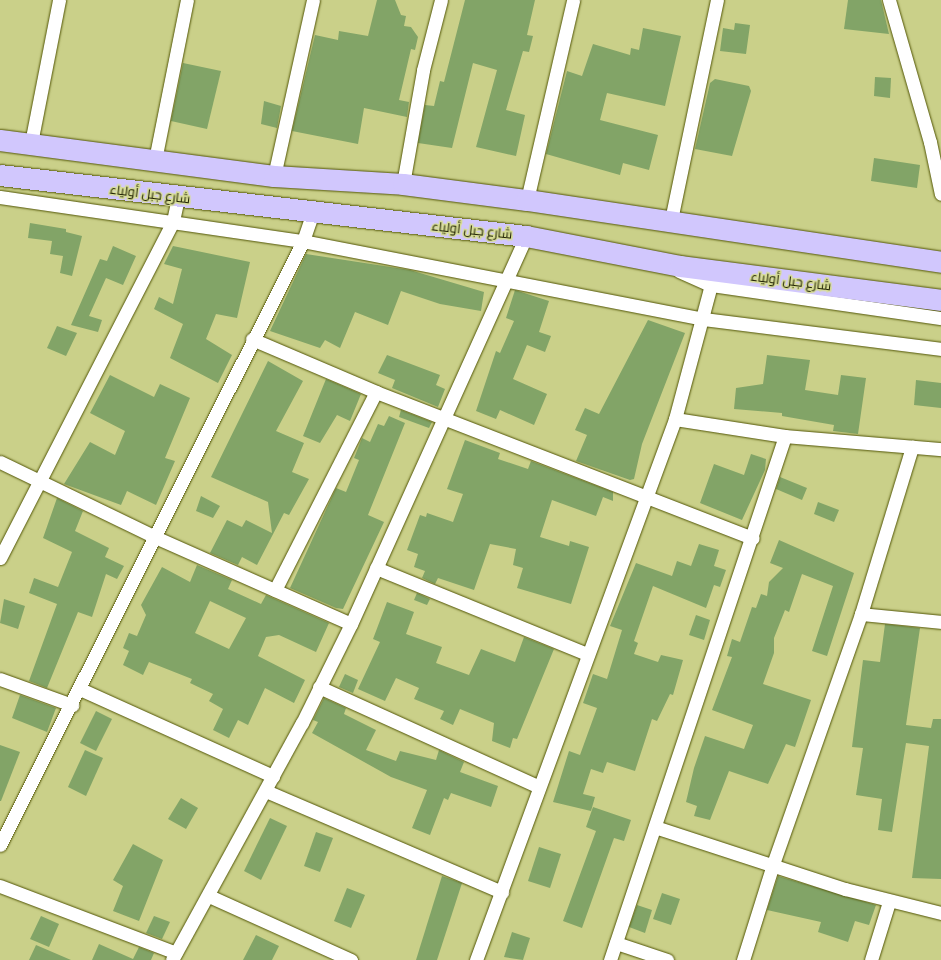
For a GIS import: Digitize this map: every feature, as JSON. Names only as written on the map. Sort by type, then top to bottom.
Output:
[{"type":"main road","points":[[0,140],[274,176],[403,184],[527,200],[671,220],[941,262]]},
{"type":"main road","name":"شارع جبل أولياء","points":[[0,175],[178,197],[526,236],[671,265],[941,300]]},
{"type":"street","points":[[31,143],[60,0]]},
{"type":"street","points":[[155,160],[187,0]]},
{"type":"street","points":[[274,176],[313,0]]},
{"type":"street","points":[[403,184],[423,70],[441,0]]},
{"type":"street","points":[[527,200],[573,0]]},
{"type":"street","points":[[671,220],[717,0]]},
{"type":"street","points":[[889,0],[930,142],[941,194]]},
{"type":"street","points":[[0,197],[303,241],[509,279],[704,319],[941,349]]},
{"type":"street","points":[[0,558],[40,483],[173,221],[178,197]]},
{"type":"street","points":[[0,846],[80,689],[252,339],[303,241],[313,212]]},
{"type":"street","points":[[0,886],[174,956],[210,896],[320,687],[446,418],[509,279],[526,236]]},
{"type":"street","points":[[671,265],[711,285],[941,318]]},
{"type":"street","points":[[476,960],[502,892],[537,786],[675,419],[704,319],[711,285]]},
{"type":"street","points":[[252,339],[376,392],[753,538]]},
{"type":"street","points":[[275,590],[376,392]]},
{"type":"street","points":[[675,419],[785,436],[941,449]]},
{"type":"street","points":[[610,960],[753,538],[785,436]]},
{"type":"street","points":[[743,960],[773,864],[861,614],[912,447]]},
{"type":"street","points":[[0,462],[40,483],[155,537],[350,624]]},
{"type":"street","points":[[376,568],[587,654]]},
{"type":"street","points":[[861,614],[941,622]]},
{"type":"street","points":[[0,679],[72,705]]},
{"type":"street","points":[[320,687],[537,786]]},
{"type":"street","points":[[80,689],[274,776]]},
{"type":"street","points":[[266,791],[502,892]]},
{"type":"street","points":[[655,827],[889,902],[941,914]]},
{"type":"street","points":[[210,896],[351,960]]},
{"type":"street","points":[[871,960],[889,902]]},
{"type":"street","points":[[616,943],[667,960]]},
{"type":"building","points":[[377,0],[395,0],[401,15],[406,16],[404,26],[411,27],[418,37],[415,50],[411,49],[399,100],[409,102],[407,117],[364,108],[358,144],[292,131],[315,35],[338,40],[339,31],[368,36]]},
{"type":"building","points":[[465,0],[535,0],[527,35],[533,36],[529,52],[523,51],[506,110],[525,115],[516,156],[476,147],[497,70],[473,63],[452,148],[418,143],[425,105],[434,106],[440,81],[444,82]]},
{"type":"building","points":[[848,0],[881,0],[889,34],[844,29]]},
{"type":"building","points":[[735,23],[750,25],[746,54],[720,51],[723,28],[734,30]]},
{"type":"building","points":[[643,28],[681,36],[665,106],[607,93],[600,120],[658,135],[649,170],[623,163],[620,175],[546,154],[567,71],[582,76],[593,44],[630,55],[631,48],[639,50]]},
{"type":"building","points":[[183,63],[221,71],[207,129],[171,121]]},
{"type":"building","points":[[875,77],[891,78],[890,98],[874,96]]},
{"type":"building","points":[[715,79],[749,86],[751,91],[732,156],[695,149],[710,83]]},
{"type":"building","points":[[264,101],[281,106],[277,128],[261,124]]},
{"type":"building","points":[[874,158],[920,165],[917,188],[871,181]]},
{"type":"building","points":[[30,223],[66,229],[66,232],[82,236],[72,276],[60,273],[63,256],[50,254],[52,241],[28,238]]},
{"type":"building","points":[[113,246],[136,256],[123,285],[106,278],[89,316],[102,320],[98,332],[71,325],[100,259],[107,261]]},
{"type":"building","points":[[173,246],[250,262],[237,318],[216,314],[206,339],[232,355],[218,383],[170,358],[183,324],[154,309],[159,297],[173,304],[182,269],[164,264]]},
{"type":"building","points":[[306,254],[410,270],[484,292],[481,311],[440,304],[401,291],[388,325],[355,312],[340,348],[325,340],[320,348],[270,331]]},
{"type":"building","points":[[515,290],[549,301],[539,332],[551,336],[545,352],[527,345],[513,379],[547,394],[534,425],[500,410],[496,419],[476,411],[496,351],[500,353],[514,321],[506,318]]},
{"type":"building","points":[[648,320],[685,333],[642,444],[634,479],[630,480],[576,461],[587,435],[575,430],[585,408],[599,414]]},
{"type":"building","points":[[57,326],[77,333],[66,356],[47,348]]},
{"type":"building","points":[[387,355],[440,375],[436,385],[445,389],[438,407],[392,388],[395,380],[378,373]]},
{"type":"building","points":[[767,355],[810,360],[805,390],[838,395],[841,375],[866,378],[858,434],[833,431],[834,425],[782,416],[782,413],[734,409],[736,388],[763,384]]},
{"type":"building","points":[[268,361],[303,381],[276,431],[304,443],[292,472],[309,479],[289,515],[284,513],[257,565],[242,557],[238,565],[210,553],[227,520],[242,527],[246,520],[272,533],[268,502],[211,477]]},
{"type":"building","points":[[110,375],[154,397],[160,384],[190,398],[165,458],[175,461],[156,505],[127,491],[121,505],[64,484],[90,442],[115,455],[125,431],[90,413]]},
{"type":"building","points":[[326,379],[361,394],[350,421],[337,415],[320,443],[303,436]]},
{"type":"building","points":[[916,380],[941,383],[941,408],[914,405]]},
{"type":"building","points":[[401,410],[432,422],[429,428],[399,417]]},
{"type":"building","points":[[389,416],[405,423],[368,515],[384,522],[343,609],[336,608],[290,588],[336,488],[346,492],[359,460],[354,458],[362,438],[370,442],[378,424],[384,426]]},
{"type":"building","points":[[465,440],[500,453],[498,459],[528,469],[531,461],[613,492],[613,501],[603,497],[596,516],[552,500],[540,537],[569,546],[570,541],[589,547],[571,604],[517,588],[523,568],[513,565],[516,549],[490,544],[474,590],[438,578],[435,584],[422,578],[425,571],[414,567],[418,554],[407,550],[420,515],[426,517],[427,513],[453,522],[463,494],[447,489]]},
{"type":"building","points":[[751,454],[766,459],[765,470],[742,520],[700,503],[714,464],[744,475]]},
{"type":"building","points":[[780,477],[807,488],[802,500],[776,489]]},
{"type":"building","points":[[201,496],[220,506],[213,518],[196,511]]},
{"type":"building","points":[[57,498],[83,511],[75,531],[109,548],[105,557],[124,566],[117,579],[106,574],[92,617],[78,612],[47,688],[29,681],[57,604],[29,593],[34,578],[58,587],[72,552],[43,538]]},
{"type":"building","points":[[818,502],[839,510],[834,522],[814,514]]},
{"type":"building","points":[[779,540],[854,573],[827,656],[812,651],[833,586],[802,574],[789,612],[785,610],[774,638],[774,653],[763,684],[811,700],[795,747],[786,744],[768,784],[729,771],[710,820],[694,816],[697,806],[686,802],[694,768],[705,736],[744,749],[753,725],[712,710],[732,657],[727,656],[732,639],[740,642],[752,607],[756,608],[761,594],[767,596],[769,582],[783,568],[770,563]]},
{"type":"building","points":[[699,544],[719,550],[714,566],[726,570],[720,587],[714,585],[706,608],[653,586],[634,641],[638,643],[634,654],[658,662],[661,655],[683,660],[673,695],[670,694],[657,721],[652,719],[635,771],[607,762],[603,773],[591,769],[583,794],[595,797],[591,811],[553,802],[569,751],[580,755],[597,708],[583,703],[593,674],[607,679],[622,630],[610,626],[636,563],[672,576],[677,561],[691,566]]},
{"type":"building","points":[[197,565],[232,580],[228,589],[261,604],[266,595],[329,623],[316,652],[279,635],[266,637],[258,656],[305,680],[294,703],[265,688],[248,725],[238,720],[229,738],[213,730],[223,709],[209,701],[213,694],[190,683],[192,679],[149,662],[143,675],[123,665],[129,651],[123,648],[129,633],[137,636],[146,615],[141,605],[162,567],[190,582]],"holes":[[[210,601],[246,618],[229,649],[195,633]]]},
{"type":"building","points":[[417,593],[430,599],[427,605],[414,600]]},
{"type":"building","points":[[4,599],[25,606],[18,629],[0,623]]},
{"type":"building","points":[[387,602],[414,612],[406,634],[442,647],[436,663],[469,675],[481,649],[515,662],[524,637],[554,649],[517,739],[513,738],[510,748],[492,741],[494,723],[460,709],[453,725],[440,719],[444,711],[414,699],[419,688],[396,678],[385,701],[358,689],[380,642],[373,639]]},
{"type":"building","points":[[696,615],[710,620],[704,640],[689,635]]},
{"type":"building","points":[[885,624],[920,628],[906,725],[931,728],[933,719],[941,719],[941,879],[912,878],[929,746],[906,743],[892,832],[878,830],[882,799],[856,795],[863,748],[852,747],[863,660],[880,662]]},
{"type":"building","points":[[345,674],[358,680],[353,693],[339,687]]},
{"type":"building","points":[[20,695],[56,708],[47,732],[12,718]]},
{"type":"building","points":[[324,698],[346,708],[344,714],[376,730],[366,750],[396,761],[400,751],[436,760],[439,750],[464,762],[460,772],[498,786],[491,807],[451,793],[448,800],[444,798],[430,835],[412,828],[427,790],[391,777],[312,733],[318,722],[313,720]]},
{"type":"building","points":[[96,711],[112,719],[96,751],[80,743]]},
{"type":"building","points":[[0,745],[20,752],[1,801],[0,801]]},
{"type":"building","points":[[85,750],[103,758],[86,796],[68,787]]},
{"type":"building","points":[[181,798],[198,808],[186,829],[168,819]]},
{"type":"building","points":[[593,807],[631,820],[624,841],[614,838],[582,928],[563,921],[596,831],[586,827]]},
{"type":"building","points":[[270,818],[287,826],[261,880],[244,871]]},
{"type":"building","points":[[316,832],[333,838],[320,872],[304,866]]},
{"type":"building","points":[[133,844],[163,860],[139,921],[113,911],[123,886],[113,880]]},
{"type":"building","points":[[539,847],[561,854],[550,888],[528,881]]},
{"type":"building","points":[[442,876],[462,883],[437,960],[416,960]]},
{"type":"building","points":[[778,876],[876,905],[869,925],[855,921],[848,942],[818,932],[821,922],[767,910]]},
{"type":"building","points":[[347,888],[365,895],[351,928],[334,921]]},
{"type":"building","points":[[662,893],[680,899],[671,925],[653,919]]},
{"type":"building","points":[[637,905],[652,910],[645,933],[629,927]]},
{"type":"building","points":[[41,916],[59,924],[49,947],[30,939]]},
{"type":"building","points":[[154,916],[170,922],[162,939],[146,933]]},
{"type":"building","points":[[512,932],[530,938],[523,960],[504,957]]},
{"type":"building","points":[[256,935],[279,946],[272,960],[243,960]]},
{"type":"building","points":[[99,944],[133,959],[139,947],[154,953],[151,960],[92,960]]},
{"type":"building","points":[[36,945],[71,960],[29,960]]}]
